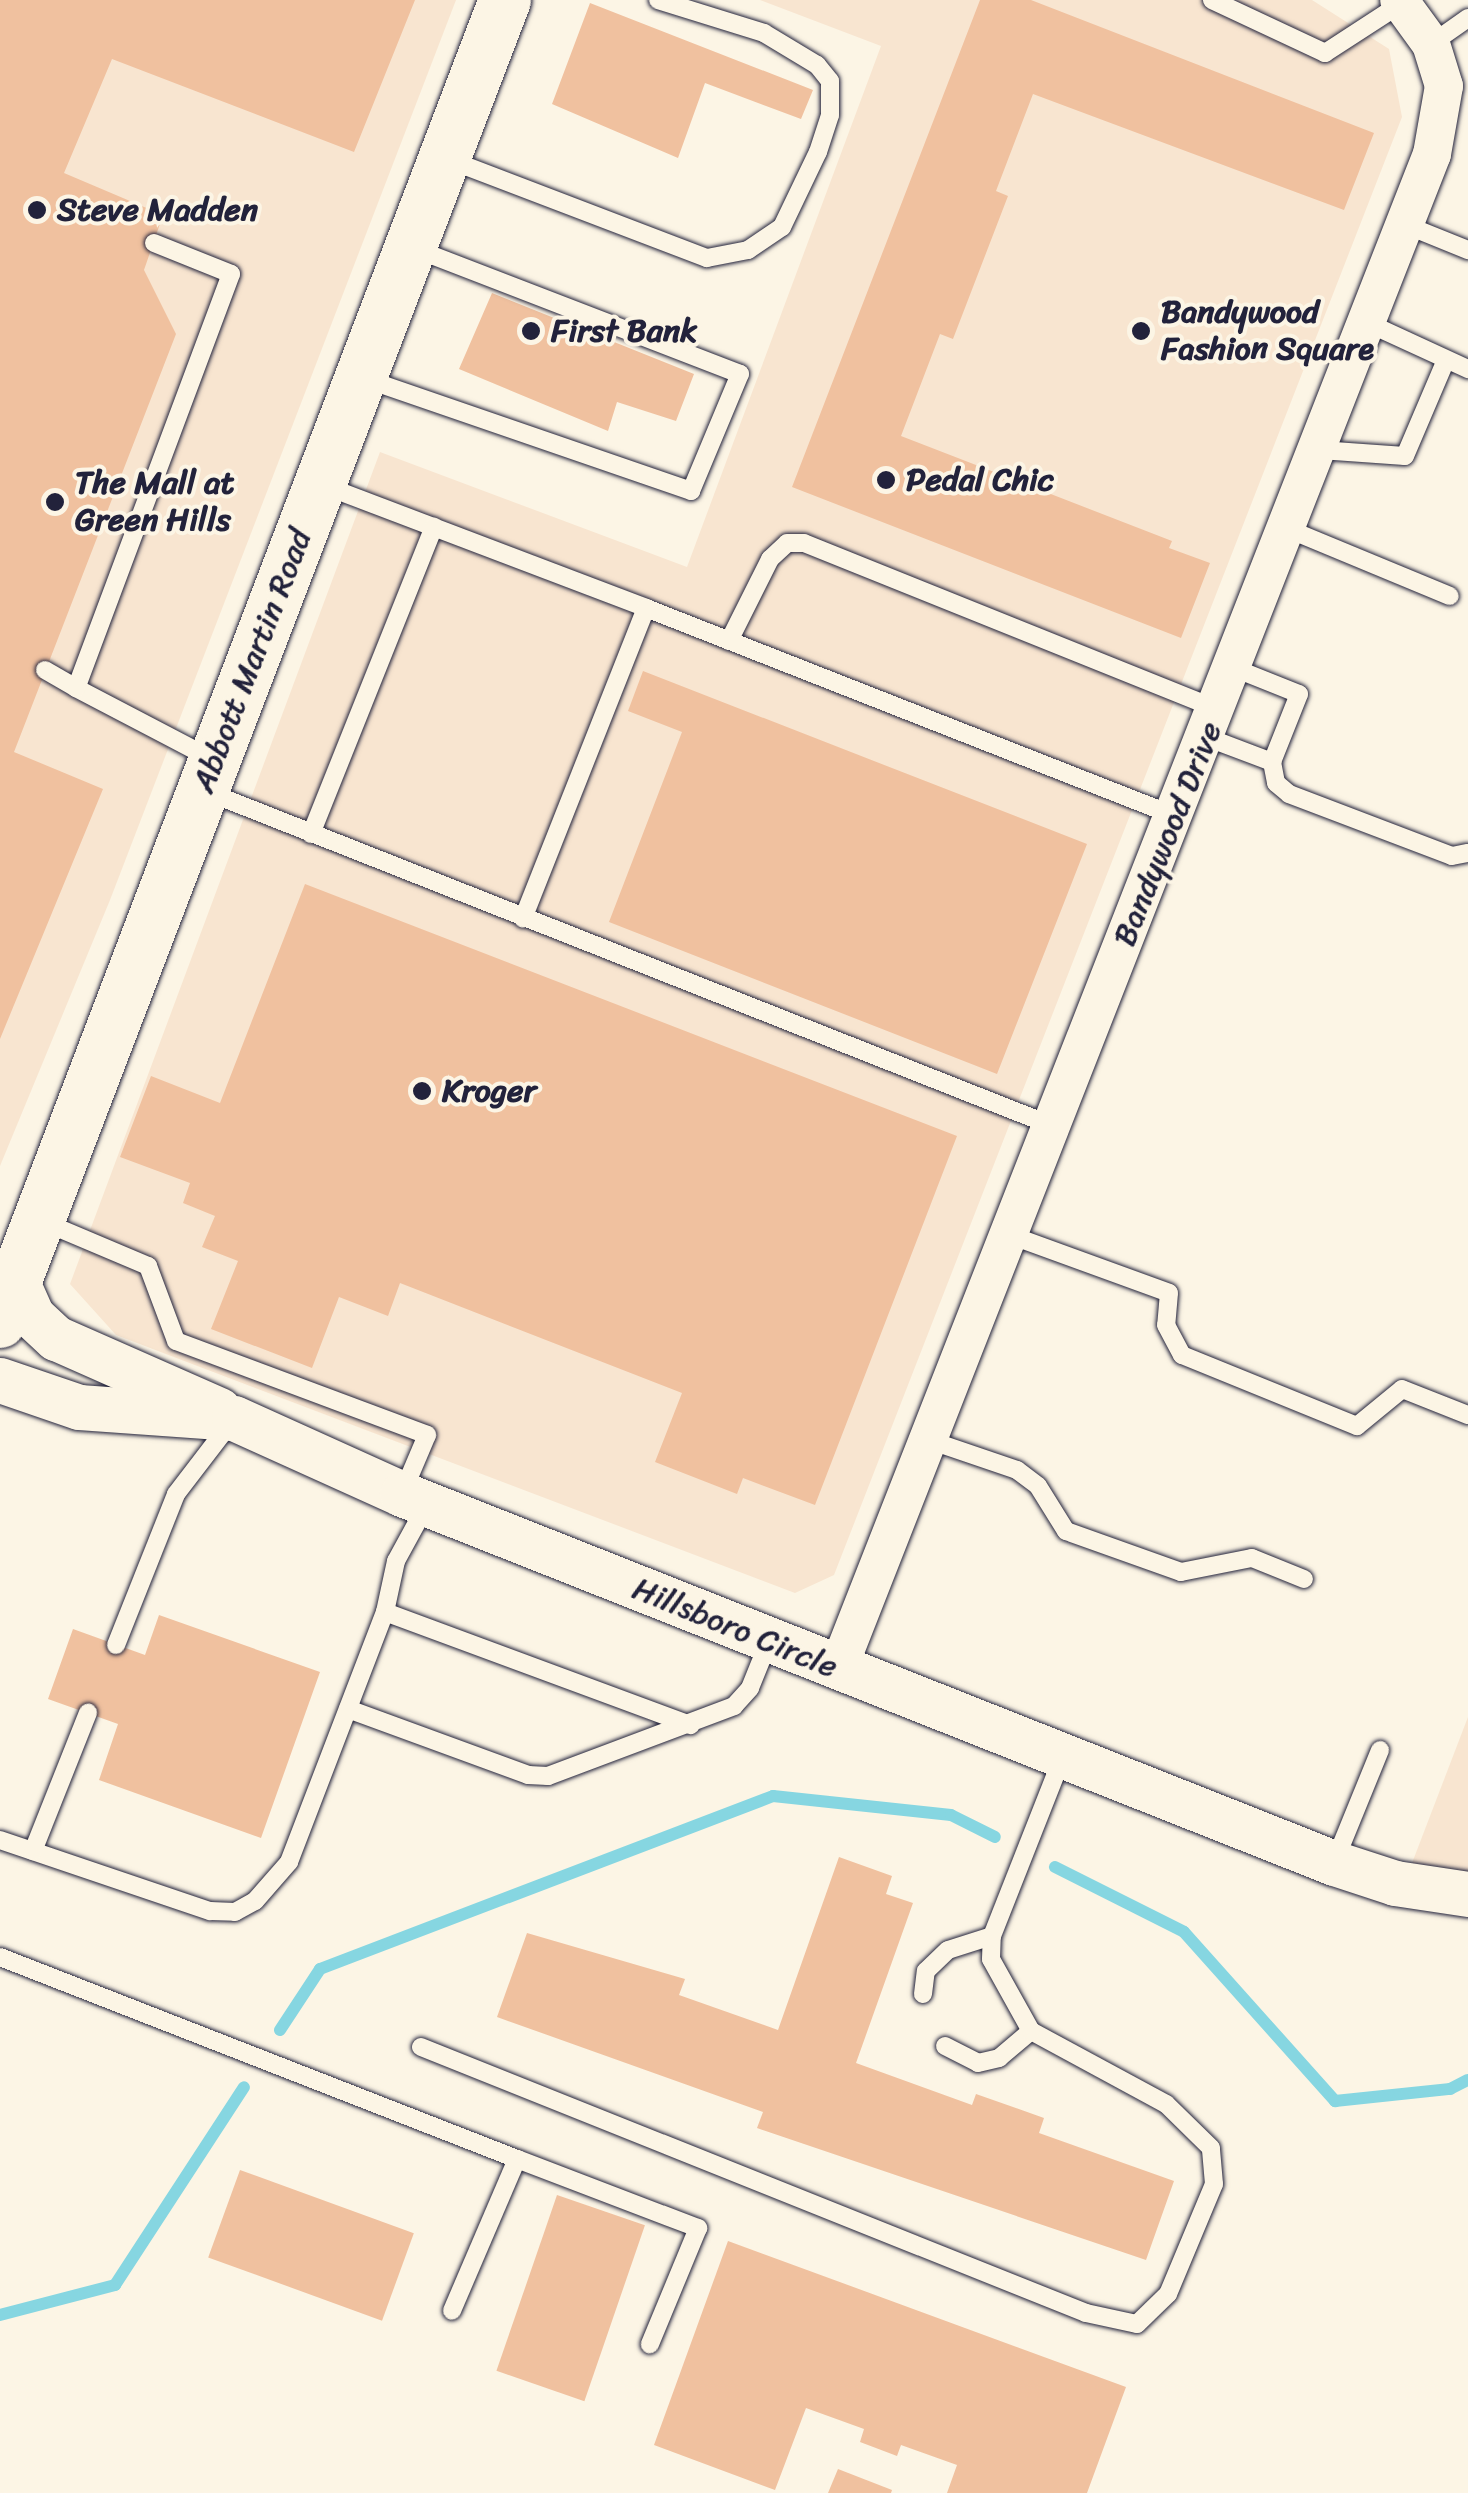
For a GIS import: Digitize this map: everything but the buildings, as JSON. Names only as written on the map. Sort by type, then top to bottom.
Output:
[{"type":"main road","name":"Abbott Martin Road","points":[[8,1301],[505,0]]},
{"type":"street","name":"Bandywood Drive","points":[[838,1669],[1370,324],[1456,87],[1400,1]]},
{"type":"street","points":[[8,1301],[56,1338],[163,1381],[234,1418]]},
{"type":"street","name":"Hillsboro Circle","points":[[0,1380],[79,1406],[234,1418],[414,1499],[1334,1863],[1395,1883],[1467,1890]]},
{"type":"lane","points":[[445,158],[631,232],[708,258],[748,250],[782,227],[804,192],[830,115],[830,82],[818,65],[764,33],[658,0]]},
{"type":"lane","points":[[1212,0],[1324,53],[1400,1]]},
{"type":"lane","points":[[1431,44],[1468,18]]},
{"type":"lane","points":[[1406,225],[1468,250]]},
{"type":"lane","points":[[76,688],[231,274],[154,243]]},
{"type":"lane","points":[[361,377],[691,492],[740,374],[411,246]]},
{"type":"lane","points":[[1370,324],[1468,369]]},
{"type":"lane","points":[[1320,450],[1405,456],[1446,360]]},
{"type":"lane","points":[[320,484],[1175,816]]},
{"type":"lane","points":[[311,834],[434,526]]},
{"type":"lane","points":[[1288,530],[1450,596]]},
{"type":"lane","points":[[729,641],[770,559],[787,543],[804,543],[1212,723],[1272,762]]},
{"type":"lane","points":[[524,919],[646,608]]},
{"type":"lane","points":[[1234,668],[1299,694],[1272,762],[1276,782],[1290,794],[1452,856],[1468,853]]},
{"type":"lane","points":[[46,670],[209,776],[311,834],[1053,1126]]},
{"type":"lane","points":[[0,1840],[210,1911],[235,1912],[274,1886],[290,1862],[385,1612],[427,1434],[176,1342],[148,1266],[39,1220]]},
{"type":"lane","points":[[1010,1235],[1169,1293],[1166,1325],[1182,1355],[1356,1426],[1402,1389],[1468,1415]]},
{"type":"lane","points":[[116,1645],[176,1494],[234,1418]]},
{"type":"lane","points":[[928,1440],[1017,1470],[1038,1486],[1066,1531],[1181,1572],[1252,1558],[1304,1579]]},
{"type":"lane","points":[[385,1612],[691,1724]]},
{"type":"lane","points":[[348,1709],[536,1776],[691,1724],[744,1698],[768,1642]]},
{"type":"lane","points":[[33,1851],[88,1713]]},
{"type":"lane","points":[[1334,1863],[1380,1750]]},
{"type":"lane","points":[[421,2047],[1086,2313],[1136,2324],[1168,2294],[1214,2184],[1212,2148],[1166,2104],[1031,2030],[991,1959],[992,1936],[1063,1756]]},
{"type":"lane","points":[[923,1994],[926,1971],[948,1950],[992,1936]]},
{"type":"lane","points":[[0,1957],[698,2228],[650,2344]]},
{"type":"lane","points":[[945,2046],[978,2063],[999,2058],[1031,2030]]},
{"type":"lane","points":[[452,2311],[517,2159]]},
{"type":"shaded area","points":[[0,0],[456,0],[110,900],[0,1166]]},
{"type":"shaded area","points":[[760,0],[1312,0],[1389,49],[1402,117],[834,1575],[795,1593],[116,1335],[70,1284],[380,452],[687,567],[881,46]]},
{"type":"shaded area","points":[[1468,1717],[1468,1894],[1404,1884]]},
{"type":"waterway","points":[[280,2030],[320,1969],[773,1796],[951,1815],[995,1837]]},
{"type":"waterway","points":[[1055,1867],[1184,1932],[1335,2101],[1450,2089],[1468,2080]]},
{"type":"waterway","points":[[0,2315],[115,2285],[244,2087]]},
{"type":"place","name":"Steve Madden","points":[[37,210]]},
{"type":"place","name":"First Bank","points":[[531,331]]},
{"type":"place","name":"Bandywood Fashion Square","points":[[1141,331]]},
{"type":"place","name":"Pedal Chic","points":[[886,480]]},
{"type":"place","name":"The Mall at Green Hills","points":[[55,502]]},
{"type":"place","name":"Kroger","points":[[422,1091]]}]
